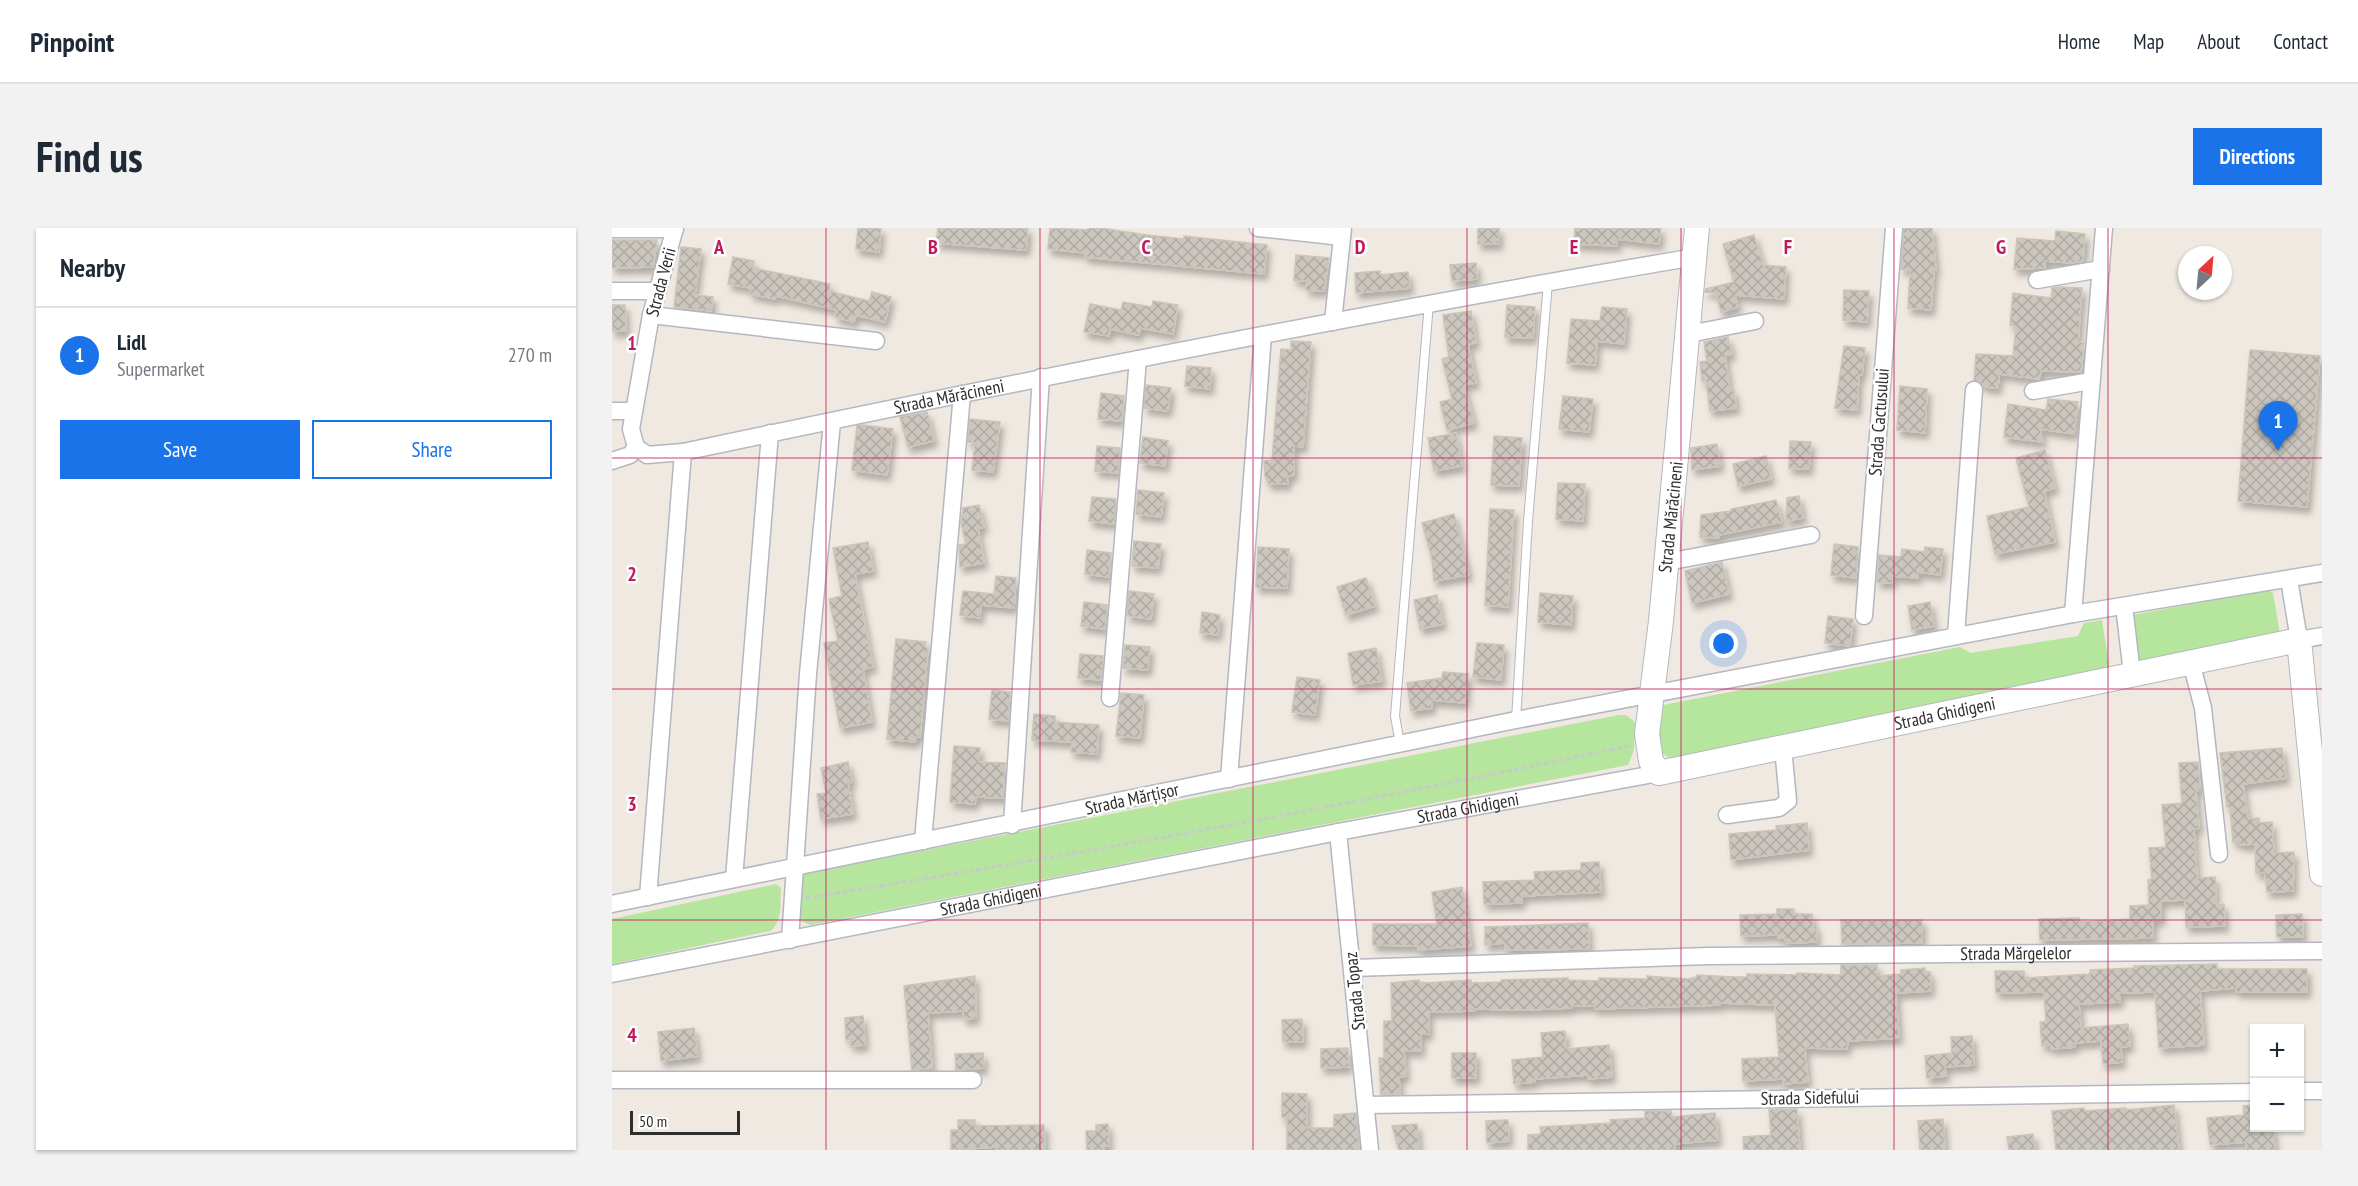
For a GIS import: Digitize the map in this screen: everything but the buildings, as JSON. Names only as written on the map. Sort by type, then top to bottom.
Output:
[{"type":"street","points":[[1258,228],[1343,233],[1333,322]]},
{"type":"street","name":"Strada Mărăcineni","points":[[1659,773],[1651,760],[1647,734],[1689,334],[1697,228]]},
{"type":"street","name":"Strada Cactusului","points":[[1864,616],[1894,228]]},
{"type":"street","points":[[2073,614],[2104,228]]},
{"type":"street","points":[[612,229],[675,229]]},
{"type":"street","name":"Strada Verii","points":[[636,447],[631,429],[633,411],[651,315],[675,229]]},
{"type":"street","name":"Strada Mărăcineni","points":[[636,447],[647,455],[682,452],[1138,359],[1429,303],[1695,257]]},
{"type":"street","points":[[2037,280],[2100,269]]},
{"type":"street","points":[[612,291],[658,291]]},
{"type":"street","points":[[651,315],[876,341]]},
{"type":"street","points":[[1689,334],[1755,321]]},
{"type":"street","points":[[1229,779],[1263,335]]},
{"type":"street","points":[[1110,698],[1138,359]]},
{"type":"street","points":[[1012,825],[1041,378]]},
{"type":"street","points":[[2034,391],[2091,381]]},
{"type":"street","points":[[1956,635],[1974,390]]},
{"type":"street","points":[[923,841],[962,394]]},
{"type":"street","points":[[612,411],[633,411]]},
{"type":"street","points":[[790,940],[793,869],[832,422]]},
{"type":"street","points":[[734,879],[770,434]]},
{"type":"street","points":[[612,461],[630,455],[636,447]]},
{"type":"street","points":[[648,897],[682,452]]},
{"type":"street","points":[[1666,562],[1810,535]]},
{"type":"street","name":"Strada Mărțișor","points":[[612,904],[1012,825],[1516,720],[1956,635],[2322,573]]},
{"type":"street","points":[[2289,579],[2311,638],[2322,874]]},
{"type":"street","points":[[2124,606],[2132,674]]},
{"type":"street","name":"Strada Ghidigeni","points":[[612,974],[1338,832],[1659,773],[2311,638]]},
{"type":"street","points":[[2191,662],[2203,708],[2219,854]]},
{"type":"street","points":[[1727,816],[1779,808],[1788,801],[1783,747]]},
{"type":"street","name":"Strada Topaz","points":[[1338,832],[1370,1150]]},
{"type":"street","name":"Strada Mărgelelor","points":[[1353,968],[1708,956],[2322,951]]},
{"type":"street","points":[[612,1080],[973,1080]]},
{"type":"street","points":[[2304,1091],[2322,1091]]},
{"type":"street","name":"Strada Sidefului","points":[[1366,1105],[2250,1092]]},
{"type":"lane","points":[[1516,720],[1528,521],[1548,282]]},
{"type":"lane","points":[[1400,744],[1395,716],[1429,303]]},
{"type":"path","points":[[792,900],[1002,866],[1499,773],[1628,746],[1631,740],[1647,734]]},
{"type":"green space","points":[[2268,590],[2273,593],[2280,634],[2140,662],[2132,615]]},
{"type":"green space","points":[[2102,620],[2110,671],[1674,761],[1660,752],[1656,728],[1658,706],[1960,647],[1970,653],[2078,636],[2084,623]]},
{"type":"green space","points":[[1626,715],[1635,722],[1634,750],[1628,765],[810,925],[801,921],[798,916],[801,876],[808,873]]},
{"type":"green space","points":[[776,884],[781,888],[780,912],[777,923],[770,931],[612,964],[612,919]]},
{"type":"place","name":"Lidl","points":[[2278,451]]}]
